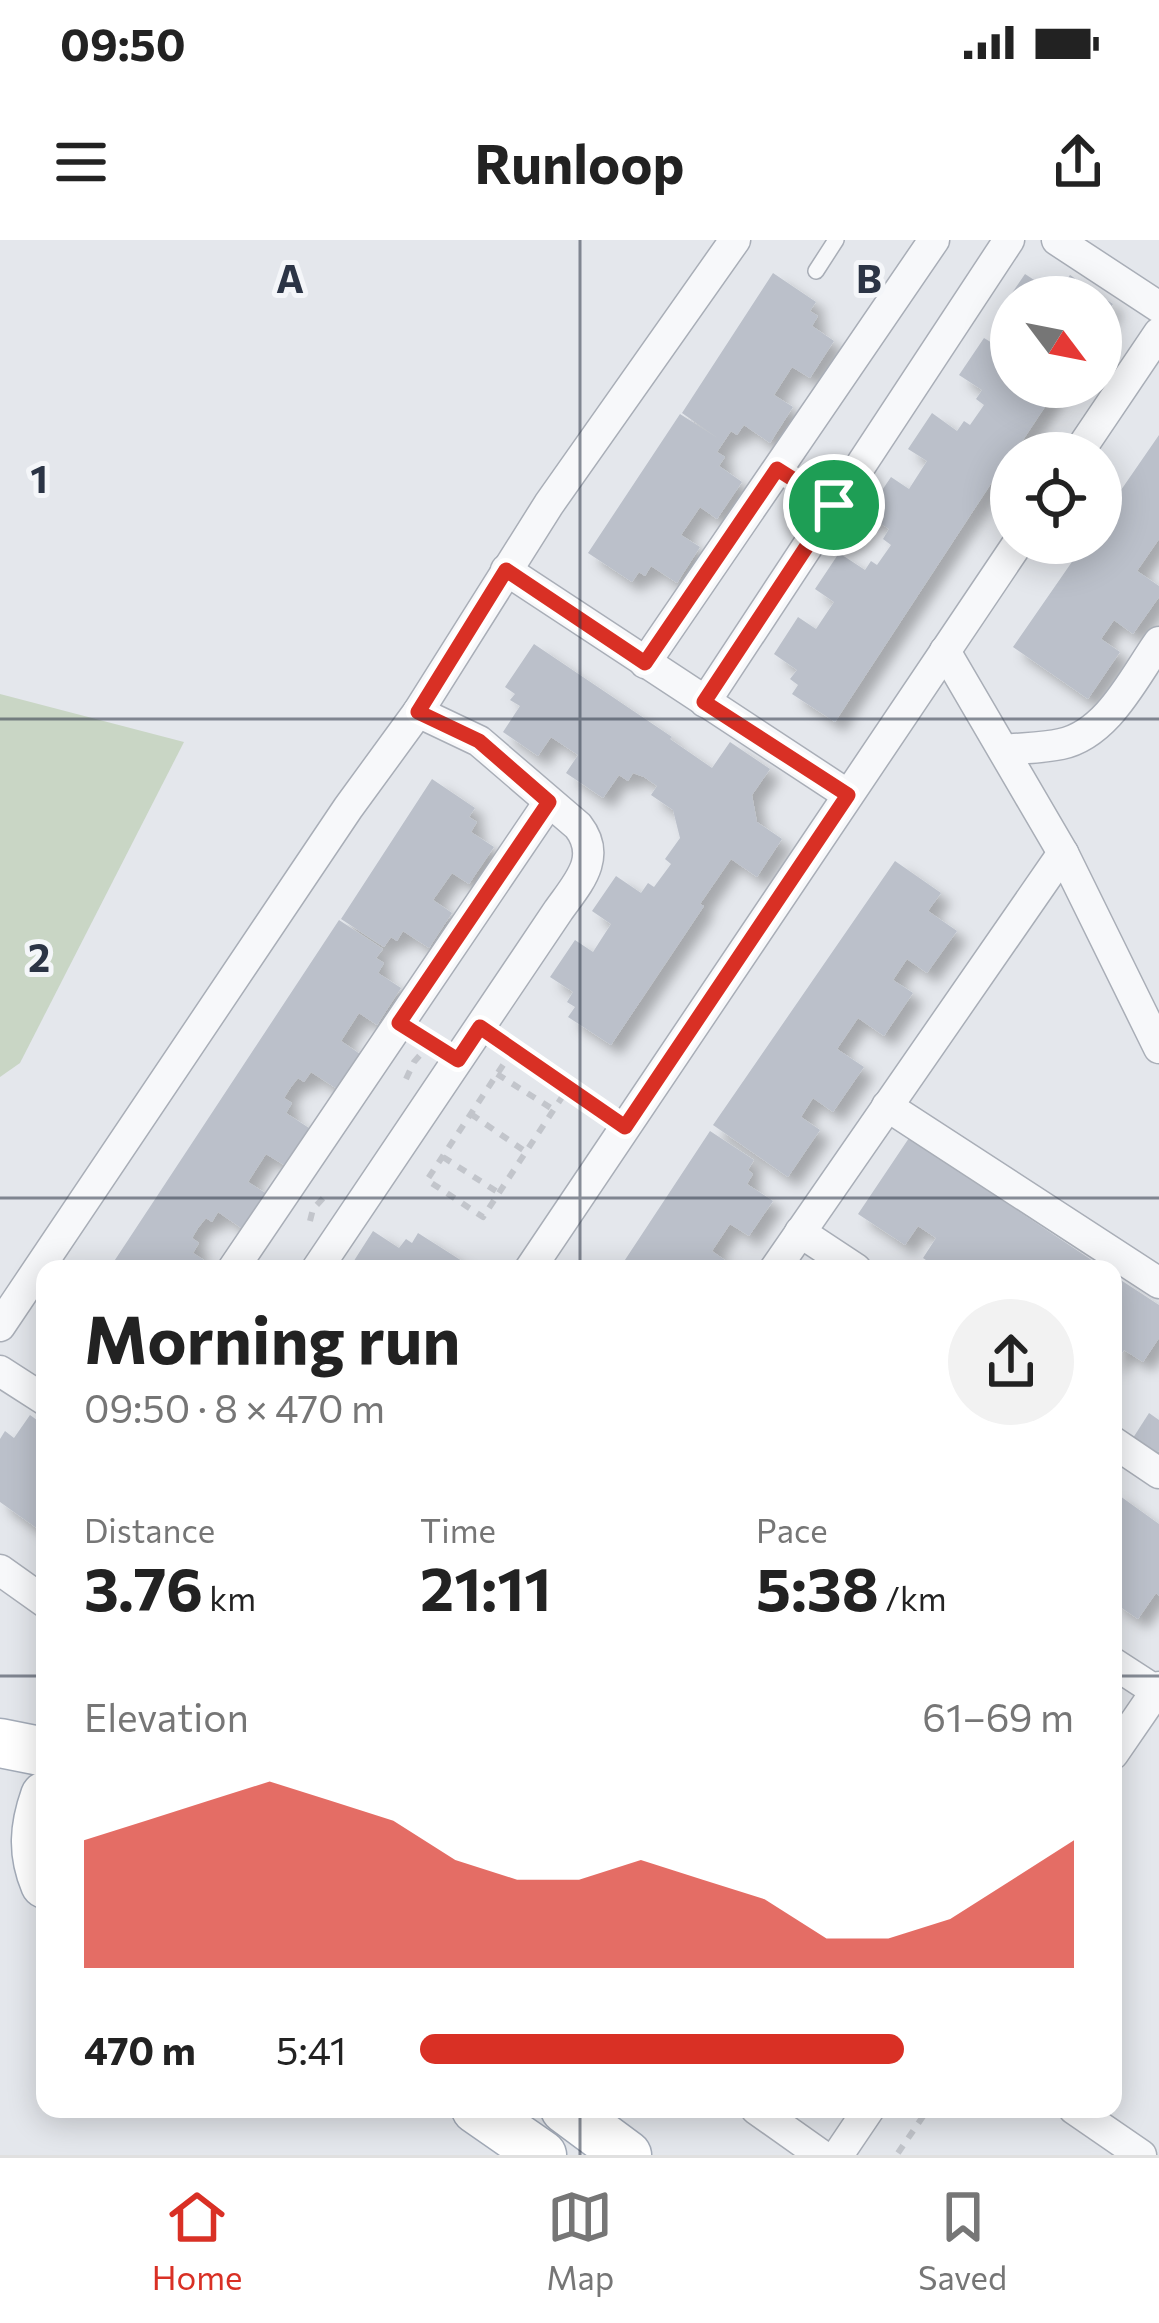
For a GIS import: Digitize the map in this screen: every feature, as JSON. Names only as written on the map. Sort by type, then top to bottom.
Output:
[{"type":"main road","points":[[0,1743],[36,1750]]},
{"type":"main road","points":[[27,1854],[36,1824]]},
{"type":"main road","points":[[489,2118],[542,2155]]},
{"type":"main road","points":[[577,2118],[628,2155]]},
{"type":"street","points":[[44,1260],[348,808],[418,712],[549,504],[735,240]]},
{"type":"street","points":[[645,663],[934,240]]},
{"type":"street","points":[[704,702],[1009,240]]},
{"type":"street","points":[[1057,240],[1159,307]]},
{"type":"street","points":[[1092,432],[1159,333]]},
{"type":"street","points":[[536,1260],[1004,564]]},
{"type":"street","points":[[506,570],[848,795]]},
{"type":"street","points":[[1004,750],[1063,744],[1085,734],[1104,719],[1159,642]]},
{"type":"street","points":[[945,651],[1063,853],[1159,1048]]},
{"type":"street","points":[[323,1260],[587,867],[585,835],[479,741],[418,712]]},
{"type":"street","points":[[239,1260],[549,802]]},
{"type":"street","points":[[781,1260],[1063,853]]},
{"type":"street","points":[[887,1106],[1159,1283]]},
{"type":"street","points":[[800,1232],[842,1260]]},
{"type":"street","points":[[0,1326],[36,1272]]},
{"type":"street","points":[[0,1371],[36,1394]]},
{"type":"street","points":[[1122,1448],[1159,1473]]},
{"type":"street","points":[[0,1570],[36,1596]]},
{"type":"street","points":[[1122,1668],[1158,1690],[1122,1741]]},
{"type":"street","points":[[769,2118],[821,2155]]},
{"type":"street","points":[[838,2155],[863,2118]]},
{"type":"street","points":[[1087,2118],[1141,2155]]},
{"type":"lane","points":[[816,271],[836,240]]},
{"type":"path","points":[[399,1023],[458,1060]]},
{"type":"path","points":[[568,1088],[483,1217],[427,1180],[513,1050],[625,1127]]},
{"type":"path","points":[[497,1074],[554,1110]]},
{"type":"path","points":[[471,1114],[526,1152]]},
{"type":"path","points":[[443,1157],[500,1193]]},
{"type":"path","points":[[308,1225],[313,1209],[327,1194]]},
{"type":"path","points":[[898,2153],[922,2118]]},
{"type":"green space","points":[[0,694],[184,742],[20,1063],[0,1077]]},
{"type":"building","points":[[773,273],[816,302],[810,311],[818,316],[812,326],[834,341],[810,378],[792,367],[774,395],[793,407],[770,443],[744,425],[737,435],[731,431],[717,452],[725,457],[719,466],[742,482],[717,519],[700,507],[681,535],[700,547],[677,583],[651,566],[645,576],[639,572],[632,582],[588,553],[680,414],[719,439],[682,413]]},
{"type":"building","points":[[984,338],[990,342],[990,408],[1044,408],[1028,432],[990,432],[990,485],[835,722],[792,694],[798,685],[790,679],[797,670],[774,654],[798,617],[816,629],[834,602],[815,589],[839,553],[865,570],[871,561],[877,565],[891,545],[883,539],[889,529],[866,514],[891,477],[909,489],[927,461],[908,449],[932,413],[957,431],[964,421],[970,425],[984,405],[976,399],[982,390],[959,375]]},
{"type":"building","points":[[1159,435],[1159,539],[1137,571],[1159,586],[1159,597],[1133,634],[1114,620],[1101,639],[1120,652],[1088,699],[1013,647],[1070,564],[1122,564],[1122,489]]},
{"type":"building","points":[[534,644],[712,768],[730,742],[770,769],[752,795],[757,822],[782,839],[757,877],[731,859],[611,1045],[568,1017],[575,1007],[567,1002],[573,992],[550,977],[575,940],[593,952],[611,924],[592,911],[616,876],[641,893],[648,883],[654,887],[671,864],[665,859],[680,838],[673,810],[651,795],[657,786],[644,777],[633,773],[628,781],[619,775],[603,798],[566,773],[578,755],[551,737],[538,756],[503,732],[520,706],[510,700],[515,694],[505,687]]},
{"type":"building","points":[[432,779],[475,808],[469,817],[477,822],[471,832],[494,847],[469,884],[452,873],[433,900],[452,913],[429,948],[403,931],[397,941],[391,937],[384,947],[341,919]]},
{"type":"building","points":[[895,861],[941,893],[928,911],[957,931],[927,973],[907,959],[893,980],[913,993],[884,1036],[858,1018],[837,1049],[864,1067],[833,1112],[813,1098],[801,1117],[820,1130],[788,1177],[713,1125]]},
{"type":"building","points":[[339,920],[383,949],[376,958],[384,963],[378,973],[401,988],[377,1025],[359,1013],[341,1041],[360,1054],[337,1089],[311,1072],[304,1082],[298,1078],[291,1087],[284,1098],[292,1103],[286,1113],[309,1128],[284,1165],[266,1154],[248,1182],[267,1194],[244,1230],[218,1212],[212,1222],[206,1218],[192,1238],[199,1243],[193,1253],[204,1260],[115,1260]]},
{"type":"building","points":[[710,1131],[754,1160],[747,1184],[773,1201],[749,1236],[730,1224],[712,1251],[725,1260],[625,1260]]},
{"type":"building","points":[[909,1138],[1092,1260],[926,1260],[936,1238],[918,1226],[905,1245],[858,1214]]},
{"type":"building","points":[[373,1231],[399,1248],[406,1239],[412,1243],[418,1233],[460,1260],[354,1260]]},
{"type":"building","points":[[1122,1281],[1159,1305],[1159,1338],[1143,1362],[1124,1350],[1122,1353]]},
{"type":"building","points":[[1149,1413],[1159,1420],[1157,1454],[1133,1438]]},
{"type":"building","points":[[30,1415],[36,1419],[36,1528],[0,1502],[0,1439],[5,1431],[14,1438]]},
{"type":"building","points":[[1122,1497],[1159,1524],[1159,1596],[1156,1593],[1138,1619],[1122,1608]]},
{"type":"route","points":[[777,469],[834,505],[704,702],[848,795],[625,1127],[480,1027],[458,1060],[399,1023],[549,802],[479,741],[418,712],[506,570],[645,663],[777,469]]}]
